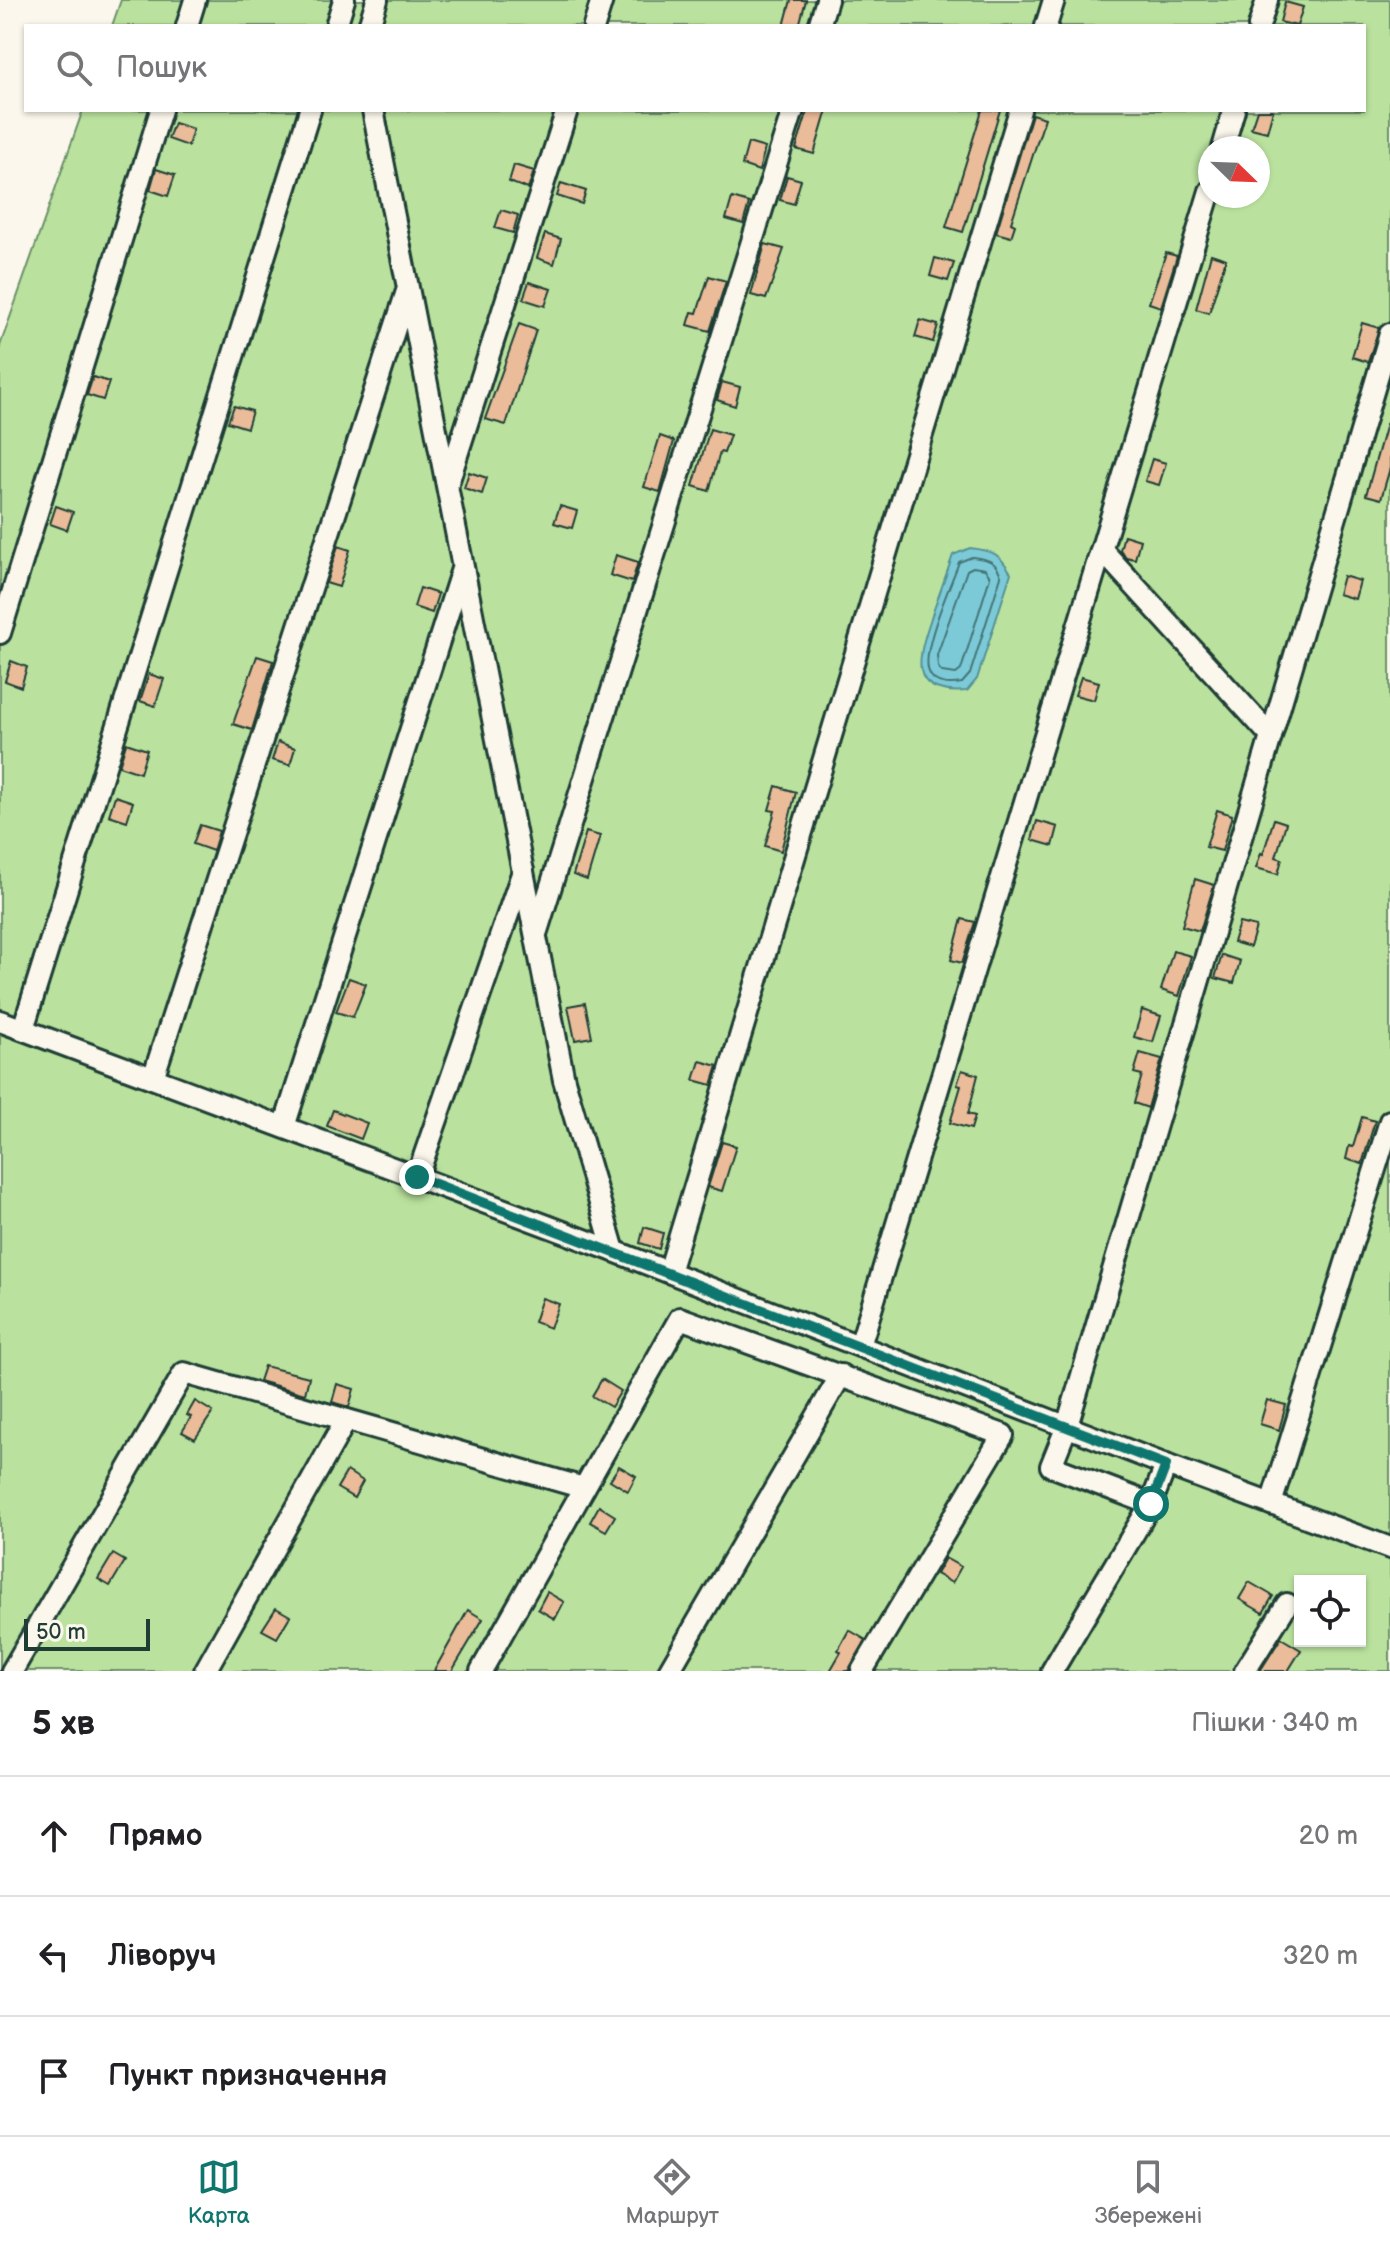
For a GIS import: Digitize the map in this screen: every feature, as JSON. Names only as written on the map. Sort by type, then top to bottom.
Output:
[{"type":"street","points":[[188,24],[195,0]]},
{"type":"street","points":[[337,24],[344,0]]},
{"type":"street","points":[[351,0],[357,24]]},
{"type":"street","points":[[370,24],[377,0]]},
{"type":"street","points":[[595,24],[602,0]]},
{"type":"street","points":[[820,24],[827,0]]},
{"type":"street","points":[[1047,24],[1054,0]]},
{"type":"street","points":[[1260,24],[1267,0]]},
{"type":"street","points":[[0,633],[160,112]]},
{"type":"street","points":[[23,1029],[309,112]]},
{"type":"street","points":[[373,112],[564,1080],[614,1251]]},
{"type":"street","points":[[447,485],[566,112]]},
{"type":"street","points":[[536,935],[792,112]]},
{"type":"street","points":[[669,1272],[1019,112]]},
{"type":"street","points":[[1226,136],[1233,112]]},
{"type":"street","points":[[860,1346],[1205,208]]},
{"type":"street","points":[[153,1078],[408,287]]},
{"type":"street","points":[[1151,1504],[1051,1466],[1067,1426],[1390,334]]},
{"type":"street","points":[[1103,551],[1271,736]]},
{"type":"street","points":[[284,1127],[463,565]]},
{"type":"street","points":[[417,1177],[523,871]]},
{"type":"street","points":[[0,1021],[614,1251],[1166,1465],[1390,1548]]},
{"type":"street","points":[[1271,1504],[1390,1121]]},
{"type":"street","points":[[481,1671],[680,1318],[1003,1435],[862,1671]]},
{"type":"street","points":[[12,1671],[184,1373],[584,1488]]},
{"type":"street","points":[[669,1671],[841,1375]]},
{"type":"street","points":[[205,1671],[346,1420]]},
{"type":"street","points":[[1052,1671],[1151,1504],[1166,1465]]},
{"type":"street","points":[[1245,1671],[1287,1604]]},
{"type":"green space","points":[[121,0],[1390,0],[1390,1671],[0,1671],[0,346],[82,112],[1366,112],[1366,24],[113,24]]},
{"type":"water","points":[[970,548],[995,554],[1011,573],[977,679],[967,691],[947,691],[933,687],[925,680],[921,670],[923,645],[953,555]]},
{"type":"building","points":[[791,0],[806,0],[800,24],[785,24]]},
{"type":"building","points":[[1285,2],[1303,7],[1298,24],[1280,22]]},
{"type":"building","points":[[807,112],[826,112],[814,154],[796,149]]},
{"type":"building","points":[[981,112],[999,112],[963,232],[946,227]]},
{"type":"building","points":[[1256,112],[1272,112],[1267,132],[1251,128]]},
{"type":"building","points":[[1032,114],[1045,118],[1011,223],[1015,225],[1011,237],[996,233]]},
{"type":"building","points":[[174,123],[193,129],[188,146],[168,139]]},
{"type":"building","points":[[748,143],[765,148],[759,171],[742,165]]},
{"type":"building","points":[[514,165],[534,171],[528,189],[509,182]]},
{"type":"building","points":[[156,169],[175,175],[168,196],[150,190]]},
{"type":"building","points":[[787,176],[801,180],[794,204],[780,200]]},
{"type":"building","points":[[561,183],[586,191],[582,204],[557,196]]},
{"type":"building","points":[[732,198],[749,203],[743,224],[726,219]]},
{"type":"building","points":[[501,210],[518,215],[513,233],[495,228]]},
{"type":"building","points":[[545,234],[561,239],[554,264],[537,258]]},
{"type":"building","points":[[765,244],[784,249],[766,299],[751,295]]},
{"type":"building","points":[[1166,253],[1177,256],[1161,307],[1149,303]]},
{"type":"building","points":[[1211,254],[1226,259],[1209,313],[1196,309]]},
{"type":"building","points":[[935,258],[954,263],[948,281],[930,276]]},
{"type":"building","points":[[709,276],[726,281],[710,331],[688,325],[692,312],[697,313]]},
{"type":"building","points":[[529,282],[551,289],[545,306],[523,299]]},
{"type":"building","points":[[920,320],[938,325],[933,342],[915,337]]},
{"type":"building","points":[[1362,323],[1379,328],[1368,362],[1352,357]]},
{"type":"building","points":[[519,324],[536,330],[506,425],[485,419]]},
{"type":"building","points":[[93,377],[109,382],[103,400],[87,395]]},
{"type":"building","points":[[722,382],[740,387],[735,406],[717,400]]},
{"type":"building","points":[[234,406],[252,411],[247,428],[228,422]]},
{"type":"building","points":[[1386,424],[1390,425],[1390,468],[1381,499],[1366,495]]},
{"type":"building","points":[[710,429],[730,435],[724,453],[720,452],[709,491],[693,486]]},
{"type":"building","points":[[660,436],[674,441],[660,492],[644,487]]},
{"type":"building","points":[[1152,459],[1166,463],[1159,485],[1145,481]]},
{"type":"building","points":[[469,472],[487,478],[482,494],[464,488]]},
{"type":"building","points":[[56,506],[73,512],[67,530],[50,524]]},
{"type":"building","points":[[560,506],[577,511],[572,528],[554,523]]},
{"type":"building","points":[[1124,535],[1140,540],[1135,559],[1126,557],[1120,550]]},
{"type":"building","points":[[338,546],[350,550],[339,587],[326,583]]},
{"type":"building","points":[[616,555],[638,562],[632,582],[610,575]]},
{"type":"building","points":[[1343,576],[1360,581],[1355,599],[1338,594]]},
{"type":"building","points":[[420,588],[438,594],[432,613],[414,607]]},
{"type":"building","points":[[257,656],[273,661],[252,730],[233,724]]},
{"type":"building","points":[[11,661],[27,667],[21,687],[5,681]]},
{"type":"building","points":[[149,674],[164,679],[155,706],[140,701]]},
{"type":"building","points":[[1081,677],[1099,682],[1094,700],[1075,695]]},
{"type":"building","points":[[278,742],[295,748],[290,765],[272,760]]},
{"type":"building","points":[[126,743],[147,750],[140,773],[119,766]]},
{"type":"building","points":[[776,786],[796,792],[781,851],[765,846],[775,811],[769,810]]},
{"type":"building","points":[[115,796],[133,802],[127,821],[109,815]]},
{"type":"building","points":[[1217,810],[1232,815],[1222,851],[1206,847]]},
{"type":"building","points":[[1274,819],[1286,823],[1276,857],[1282,859],[1278,874],[1256,868]]},
{"type":"building","points":[[1037,821],[1058,827],[1053,846],[1032,840]]},
{"type":"building","points":[[200,825],[219,831],[213,851],[193,844]]},
{"type":"building","points":[[586,832],[600,836],[587,880],[573,875]]},
{"type":"building","points":[[1195,879],[1214,885],[1200,931],[1182,926]]},
{"type":"building","points":[[962,919],[975,922],[962,963],[951,960]]},
{"type":"building","points":[[1239,923],[1256,927],[1250,947],[1233,942]]},
{"type":"building","points":[[1173,951],[1191,956],[1179,996],[1161,990]]},
{"type":"building","points":[[1222,955],[1240,961],[1234,983],[1215,978]]},
{"type":"building","points":[[349,978],[366,984],[353,1017],[336,1012]]},
{"type":"building","points":[[585,1003],[592,1037],[575,1040],[568,1006]]},
{"type":"building","points":[[1142,1010],[1161,1016],[1153,1042],[1134,1037]]},
{"type":"building","points":[[1140,1053],[1162,1059],[1148,1108],[1134,1103],[1142,1075],[1134,1073]]},
{"type":"building","points":[[700,1061],[718,1066],[712,1085],[694,1080]]},
{"type":"building","points":[[962,1070],[978,1075],[968,1114],[975,1116],[971,1129],[950,1123],[961,1086],[957,1085]]},
{"type":"building","points":[[333,1110],[367,1123],[361,1139],[327,1126]]},
{"type":"building","points":[[1362,1117],[1375,1121],[1362,1164],[1346,1159]]},
{"type":"building","points":[[722,1142],[736,1146],[722,1191],[708,1187]]},
{"type":"building","points":[[644,1227],[663,1233],[659,1249],[640,1243]]},
{"type":"building","points":[[542,1298],[559,1304],[550,1328],[534,1322]]},
{"type":"building","points":[[264,1366],[309,1377],[305,1394],[259,1381]]},
{"type":"building","points":[[602,1379],[621,1391],[611,1407],[592,1396]]},
{"type":"building","points":[[337,1384],[354,1389],[349,1407],[332,1402]]},
{"type":"building","points":[[1267,1400],[1286,1405],[1279,1430],[1260,1424]]},
{"type":"building","points":[[195,1401],[213,1412],[195,1439],[182,1432],[191,1417],[187,1415]]},
{"type":"building","points":[[619,1466],[636,1476],[628,1491],[610,1480]]},
{"type":"building","points":[[347,1471],[363,1481],[354,1498],[337,1488]]},
{"type":"building","points":[[599,1506],[615,1516],[606,1531],[590,1522]]},
{"type":"building","points":[[113,1554],[125,1561],[110,1586],[98,1579]]},
{"type":"building","points":[[945,1558],[961,1567],[952,1583],[936,1574]]},
{"type":"building","points":[[1249,1582],[1273,1596],[1263,1613],[1239,1599]]},
{"type":"building","points":[[547,1592],[564,1602],[555,1619],[538,1609]]},
{"type":"building","points":[[276,1608],[290,1616],[277,1638],[262,1630]]},
{"type":"building","points":[[468,1610],[483,1619],[452,1671],[434,1671]]},
{"type":"building","points":[[849,1630],[866,1640],[848,1671],[830,1671],[841,1652],[838,1650]]},
{"type":"building","points":[[1281,1638],[1301,1650],[1288,1671],[1260,1671]]},
{"type":"route","points":[[417,1177],[1166,1465],[1151,1504]]}]
